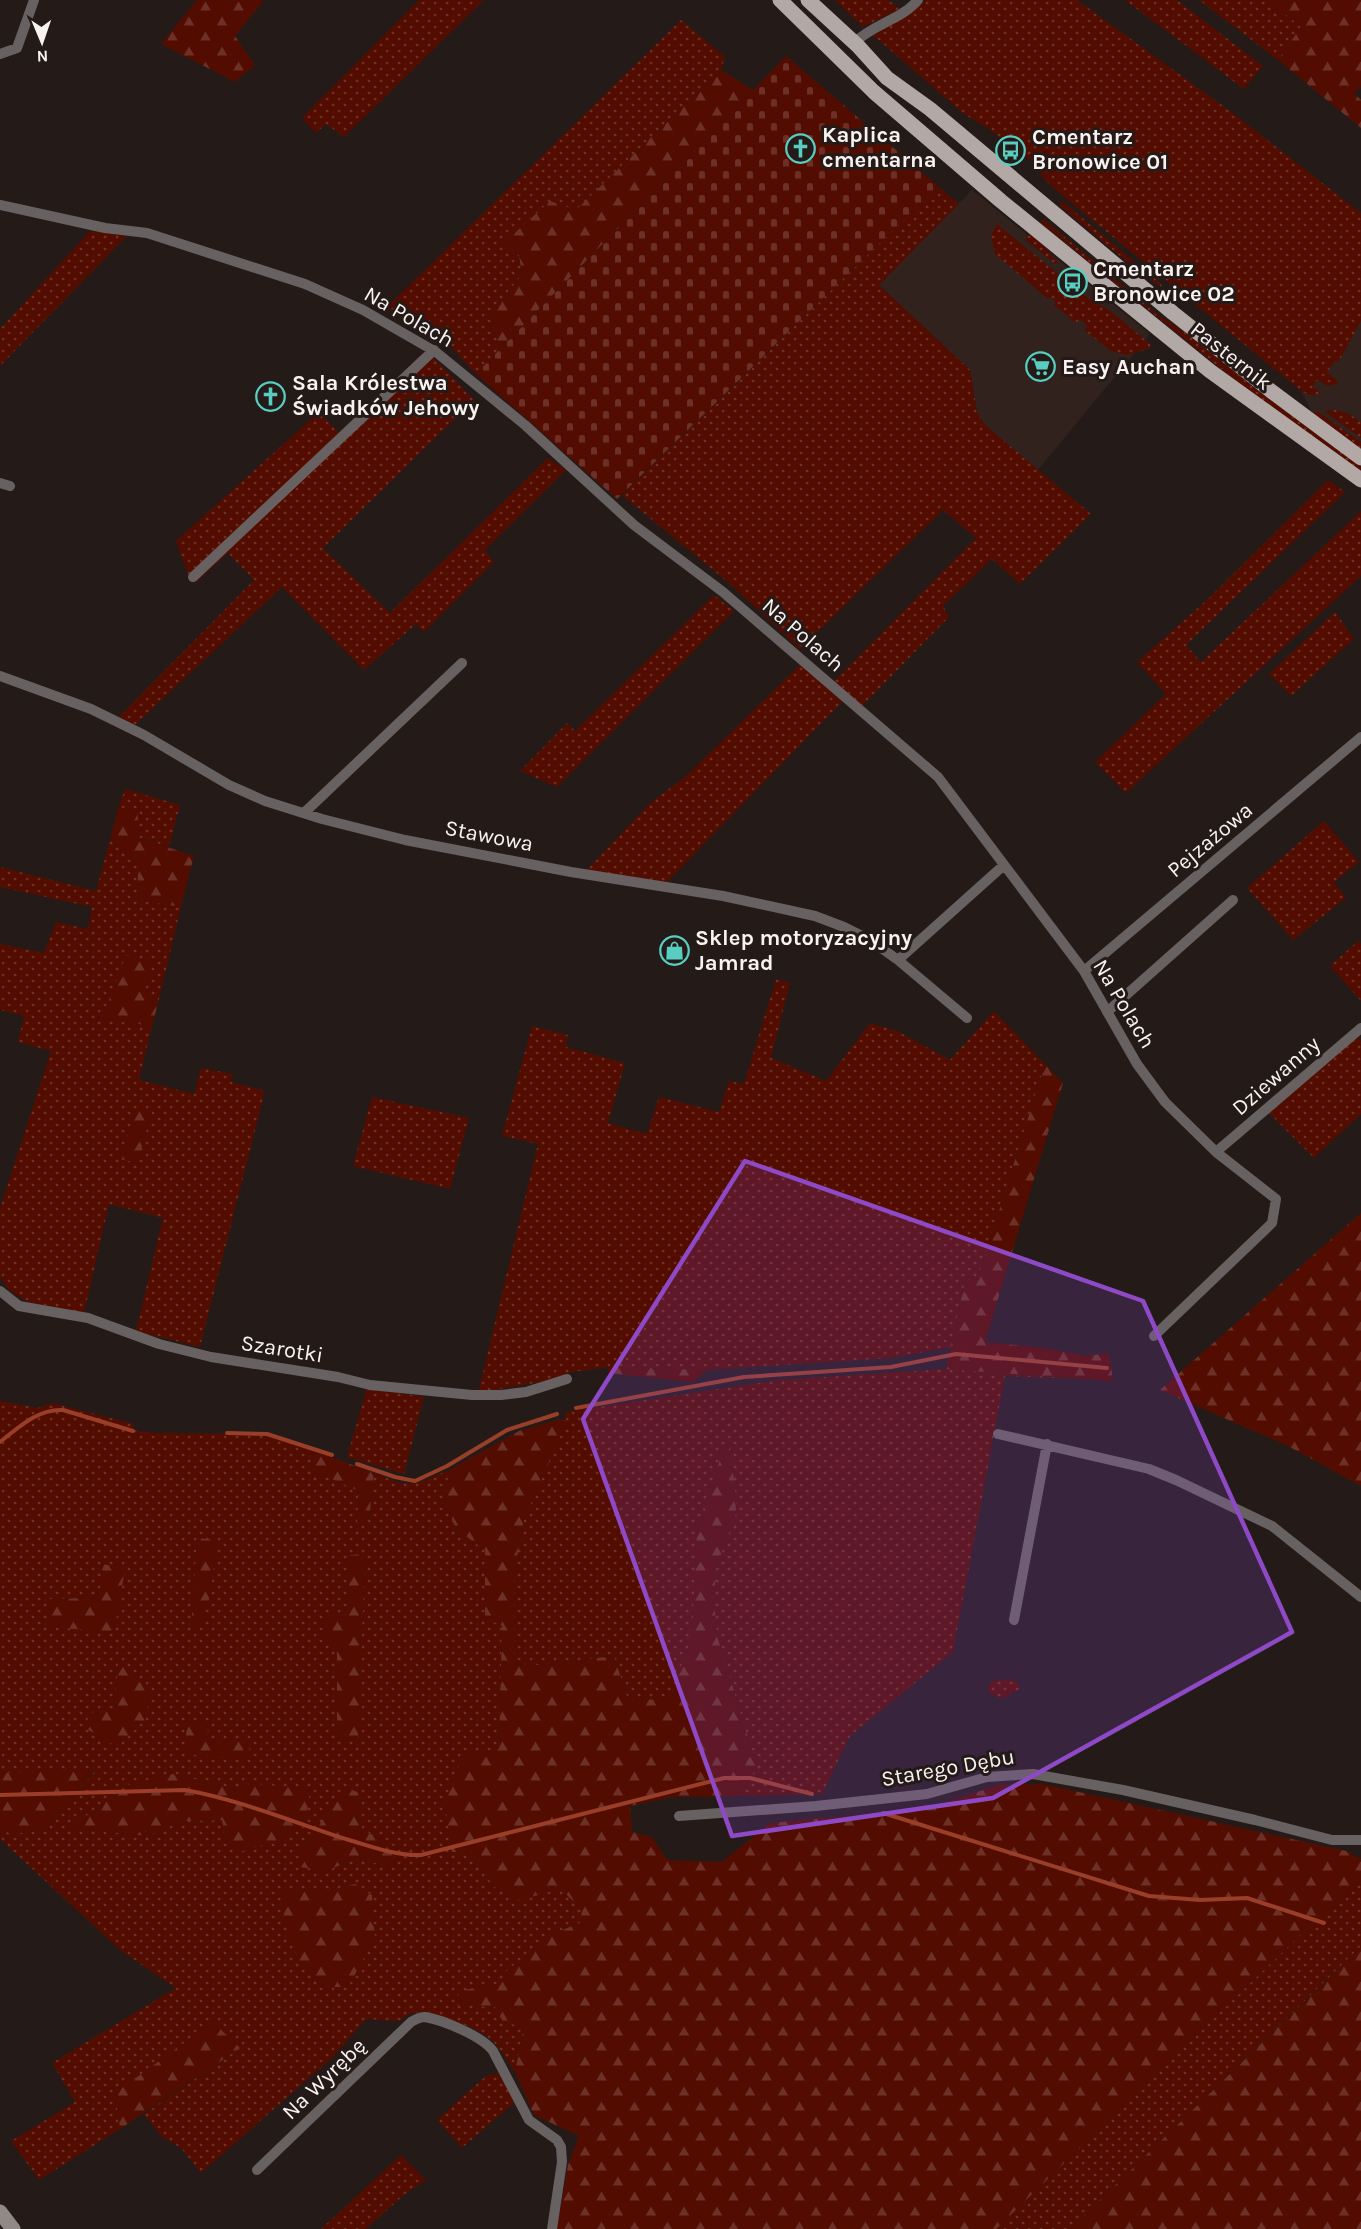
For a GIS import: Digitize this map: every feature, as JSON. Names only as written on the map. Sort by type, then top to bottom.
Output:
[{"type":"main road","name":"Pasternik","points":[[780,0],[874,92],[1001,201],[1210,371],[1361,480]]},
{"type":"main road","name":"Pasternik","points":[[808,0],[888,78],[930,109],[1271,392],[1361,458]]},
{"type":"street","points":[[0,54],[17,48],[34,0]]},
{"type":"street","points":[[854,43],[865,32],[902,13],[918,0]]},
{"type":"street","name":"Na Polach","points":[[0,205],[105,228],[147,233],[305,284],[363,310],[434,350],[525,425],[634,525],[723,592],[938,777],[1084,971],[1137,1064],[1165,1102],[1216,1152],[1276,1199],[1272,1223],[1154,1336]]},
{"type":"street","points":[[193,578],[434,350]]},
{"type":"street","points":[[304,813],[462,663]]},
{"type":"street","name":"Stawowa","points":[[0,676],[91,709],[144,735],[228,785],[265,801],[304,813],[405,840],[571,872],[695,891],[811,915],[844,927],[870,940],[898,960],[967,1018]]},
{"type":"street","name":"Pejzażowa","points":[[1084,971],[1361,737]]},
{"type":"street","points":[[898,960],[1004,865]]},
{"type":"street","points":[[1107,1012],[1233,900]]},
{"type":"street","name":"Dziewanny","points":[[1216,1152],[1361,1028]]},
{"type":"street","name":"Szarotki","points":[[0,1291],[19,1306],[88,1318],[159,1344],[222,1359],[338,1377],[370,1385],[472,1395],[501,1395],[526,1392],[567,1378]]},
{"type":"street","points":[[998,1434],[1149,1469],[1176,1480],[1272,1526],[1361,1597]]},
{"type":"street","points":[[1014,1620],[1047,1444]]},
{"type":"street","name":"Starego Dębu","points":[[679,1816],[816,1806],[927,1794],[987,1777],[1033,1774],[1123,1790],[1332,1840],[1361,1840]]},
{"type":"street","name":"Na Wyrębę","points":[[257,2170],[404,2028],[418,2018],[424,2017],[449,2025],[486,2042],[529,2120],[557,2140],[561,2146],[562,2162],[552,2229]]},
{"type":"street","points":[[0,2212],[13,2229]]},
{"type":"highlighted area","points":[[745,1161],[1143,1301],[1292,1632],[993,1798],[732,1836],[583,1419]]},
{"type":"shaded area","points":[[972,190],[1150,334],[1038,470],[985,425],[977,412],[970,370],[879,285]]},
{"type":"shaded area","points":[[1361,298],[1361,449],[1312,412],[1300,389]]},
{"type":"green space","points":[[197,0],[264,0],[235,36],[255,65],[235,82],[161,44]]},
{"type":"green space","points":[[419,0],[484,0],[344,137],[326,124],[316,133],[302,118]]},
{"type":"green space","points":[[835,0],[888,0],[900,9],[863,27]]},
{"type":"green space","points":[[926,0],[1077,0],[1230,111],[1361,213],[1361,321],[1338,362],[1335,361],[1327,372],[1338,381],[1337,384],[1328,386],[1317,380],[1313,387],[1322,394],[1310,395],[1299,390],[1064,197],[1045,180],[1029,159],[989,129],[964,114],[873,35],[910,14]]},
{"type":"green space","points":[[1125,0],[1177,0],[1263,66],[1244,89]]},
{"type":"green space","points":[[1199,0],[1268,0],[1302,27],[1278,60]]},
{"type":"green space","points":[[1268,0],[1361,0],[1361,87],[1354,93],[1361,100],[1361,128],[1278,60],[1301,27]]},
{"type":"green space","points":[[681,20],[725,57],[721,70],[576,210],[505,244],[519,255],[522,275],[490,313],[500,349],[476,374],[444,339],[386,308]]},
{"type":"green space","points":[[786,56],[938,186],[617,499],[476,374]]},
{"type":"green space","points":[[721,70],[753,90],[500,349],[490,313],[522,275],[519,255],[504,243],[550,201],[576,210]]},
{"type":"green space","points":[[938,186],[959,204],[879,285],[970,370],[977,412],[985,425],[1091,514],[1020,584],[992,559],[943,606],[949,617],[861,707],[834,681],[976,538],[943,510],[800,649],[730,584],[622,495]]},
{"type":"green space","points":[[1062,201],[1160,283],[1163,288],[1143,275],[1059,205]]},
{"type":"green space","points":[[1043,219],[1155,312],[1194,339],[1257,390],[1361,467],[1361,471],[1245,388],[1041,223]]},
{"type":"green space","points":[[997,224],[1084,295],[1113,313],[1150,344],[1151,348],[1127,355],[1111,351],[1084,330],[1088,326],[1080,319],[1076,323],[1054,305],[1056,302],[1050,297],[1048,299],[995,254],[991,235]]},
{"type":"green space","points":[[90,231],[127,236],[0,366],[0,329]]},
{"type":"green space","points":[[1030,234],[1059,264],[1054,263],[1027,241],[1026,238]]},
{"type":"green space","points":[[426,350],[474,400],[323,548],[390,613],[548,458],[566,470],[485,550],[494,562],[424,632],[416,624],[364,670],[282,587],[135,725],[119,717],[254,580],[228,553],[195,583],[186,569],[176,541],[319,412],[340,434]]},
{"type":"green space","points":[[1336,410],[1349,414],[1361,422],[1361,438],[1324,411]]},
{"type":"green space","points":[[1312,412],[1318,412],[1361,442],[1361,449]]},
{"type":"green space","points":[[1328,480],[1345,492],[1186,645],[1201,662],[1361,511],[1361,576],[1126,793],[1095,762],[1166,694],[1137,662],[1208,599]]},
{"type":"green space","points":[[714,595],[734,611],[557,787],[520,771],[567,723],[575,731]]},
{"type":"green space","points":[[1335,612],[1354,639],[1291,696],[1269,674]]},
{"type":"green space","points":[[801,664],[842,702],[667,882],[586,871],[649,804],[685,777]]},
{"type":"green space","points":[[125,789],[180,805],[169,847],[137,837],[118,809]]},
{"type":"green space","points":[[118,809],[138,812],[137,837],[194,856],[181,907],[139,900],[137,863],[110,840]]},
{"type":"green space","points":[[1324,821],[1359,862],[1334,882],[1346,898],[1293,940],[1247,888]]},
{"type":"green space","points":[[110,840],[137,863],[139,900],[181,907],[158,1003],[143,996],[102,1019],[152,1026],[139,1080],[194,1094],[201,1068],[233,1074],[231,1082],[265,1091],[200,1347],[136,1331],[163,1218],[109,1204],[84,1313],[28,1302],[9,1290],[0,1277],[0,1208],[51,1051],[18,1042],[24,1016],[0,1010],[0,944],[44,953],[56,922],[88,929],[92,907],[0,887],[0,867],[96,891]]},
{"type":"green space","points":[[1358,941],[1361,944],[1361,1001],[1330,966]]},
{"type":"green space","points":[[126,955],[152,962],[144,996],[158,1003],[152,1026],[102,1019]]},
{"type":"green space","points":[[776,979],[790,983],[771,1058],[826,1081],[870,1023],[899,1032],[950,1060],[994,1011],[1045,1064],[978,1278],[965,1281],[951,1347],[890,1358],[707,1370],[609,1367],[572,1372],[546,1381],[478,1393],[538,1144],[502,1136],[532,1026],[568,1035],[566,1047],[625,1063],[608,1123],[647,1134],[659,1097],[719,1112],[729,1081],[744,1084]]},
{"type":"green space","points":[[1357,1036],[1361,1041],[1361,1114],[1314,1158],[1269,1113]]},
{"type":"green space","points":[[1045,1064],[1063,1083],[985,1342],[1044,1348],[1086,1356],[1109,1353],[1113,1381],[946,1369],[965,1281],[978,1278]]},
{"type":"green space","points":[[372,1097],[469,1118],[450,1189],[353,1166]]},
{"type":"green space","points":[[136,1108],[152,1112],[137,1163],[120,1159]]},
{"type":"green space","points":[[1361,1213],[1361,1486],[1288,1446],[1160,1390]]},
{"type":"green space","points":[[609,1367],[707,1370],[693,1382],[607,1373]]},
{"type":"green space","points":[[946,1369],[1077,1379],[1005,1376],[953,1652],[850,1736],[822,1794],[738,1796],[757,1767],[717,1636],[714,1601],[716,1568],[736,1513],[728,1437],[697,1528],[692,1637],[669,1699],[628,1700],[614,1656],[539,1665],[514,1664],[514,1573],[524,1519],[566,1421],[565,1412],[779,1380]]},
{"type":"green space","points":[[367,1388],[424,1397],[404,1474],[347,1457]]},
{"type":"green space","points":[[0,1401],[38,1408],[52,1403],[134,1424],[132,1430],[153,1433],[265,1434],[313,1450],[311,1470],[359,1491],[357,1522],[369,1520],[374,1473],[396,1481],[412,1483],[449,1470],[445,1503],[456,1529],[485,1550],[485,1617],[502,1626],[499,1749],[452,1852],[472,1852],[493,1886],[519,1899],[561,1889],[582,1910],[580,1923],[552,1934],[503,1983],[458,2005],[495,2007],[524,2027],[515,2072],[489,2038],[445,2017],[420,2012],[399,2021],[366,2019],[333,2057],[201,2173],[181,2148],[162,2137],[144,2114],[240,2048],[115,2093],[120,2129],[39,2180],[11,2141],[75,2102],[52,2063],[176,1988],[121,1951],[0,1839],[0,1835],[43,1831],[95,1771],[0,1773]],"holes":[[[364,1554],[357,1740],[337,1737],[337,1654],[347,1611],[350,1556]],[[100,1598],[48,1626],[49,1599]],[[118,1664],[117,1747],[88,1713],[115,1711]],[[173,1774],[240,1790],[295,1828],[283,1839],[226,1843],[222,1820],[182,1821],[148,1836],[71,1828]],[[358,1792],[362,1829],[391,1867],[357,1858],[326,1871],[299,1846],[312,1839]],[[355,1884],[284,1919],[283,1892],[327,1891]]]},
{"type":"green space","points":[[560,1419],[567,1421],[524,1519],[514,1573],[514,1664],[539,1665],[614,1656],[628,1700],[669,1699],[692,1637],[697,1528],[728,1436],[736,1513],[716,1568],[714,1601],[717,1636],[757,1767],[738,1796],[672,1797],[630,1806],[632,1832],[652,1837],[667,1860],[722,1862],[770,1823],[925,1809],[999,1785],[1043,1784],[1346,1851],[1361,1859],[1361,1876],[996,2229],[557,2229],[568,2165],[579,2136],[534,2115],[515,2072],[524,2027],[503,2022],[495,2007],[457,2005],[459,1991],[502,1983],[504,1973],[552,1934],[580,1923],[582,1910],[561,1889],[519,1900],[493,1886],[472,1852],[452,1852],[445,1804],[463,1754],[499,1749],[502,1626],[485,1617],[485,1550],[456,1529],[445,1503],[449,1470],[519,1431]]},
{"type":"green space","points":[[313,1450],[374,1473],[369,1520],[357,1523],[359,1491],[311,1470]]},
{"type":"green space","points":[[197,1538],[217,1540],[210,1596],[198,1632],[191,1630]]},
{"type":"green space","points":[[365,1554],[358,1740],[337,1737],[337,1654],[323,1639],[324,1618],[347,1611],[350,1555]]},
{"type":"green space","points":[[103,1564],[125,1569],[114,1632],[48,1627],[49,1599],[99,1598]]},
{"type":"green space","points":[[118,1663],[151,1692],[145,1720],[117,1747],[87,1729],[88,1713],[115,1711]]},
{"type":"green space","points":[[1009,1679],[1016,1682],[1020,1689],[1002,1699],[989,1693],[988,1688],[992,1681]]},
{"type":"green space","points":[[187,1720],[207,1724],[209,1742],[249,1742],[250,1760],[185,1754]]},
{"type":"green space","points":[[95,1770],[43,1831],[0,1835],[0,1773]]},
{"type":"green space","points":[[173,1774],[240,1790],[250,1783],[310,1790],[305,1827],[295,1828],[283,1839],[236,1853],[226,1843],[222,1820],[182,1821],[148,1836],[70,1828],[127,1785]]},
{"type":"green space","points":[[345,1788],[358,1792],[362,1829],[397,1848],[391,1867],[357,1858],[326,1871],[300,1867],[299,1846],[312,1839],[327,1811]]},
{"type":"green space","points":[[1361,1876],[1361,1946],[1070,2229],[996,2229]]},
{"type":"green space","points":[[355,1884],[372,1895],[375,1938],[348,1987],[325,1987],[300,1964],[284,1919],[283,1892],[327,1891]]},
{"type":"green space","points":[[1361,1946],[1361,2229],[1070,2229],[1331,1976]]},
{"type":"green space","points":[[213,2022],[240,2048],[120,2129],[115,2093]]},
{"type":"green space","points":[[497,2073],[515,2102],[462,2148],[437,2120],[486,2076]]},
{"type":"green space","points":[[401,2155],[426,2180],[405,2194],[366,2229],[321,2229]]},
{"type":"waterway","points":[[576,1408],[744,1377],[891,1367],[956,1354],[1107,1368]]},
{"type":"waterway","points":[[0,1442],[29,1420],[54,1410],[63,1410],[133,1431]]},
{"type":"waterway","points":[[357,1464],[415,1481],[447,1466],[507,1430],[557,1414]]},
{"type":"waterway","points":[[227,1433],[267,1434],[332,1455]]},
{"type":"waterway","points":[[0,1795],[185,1790],[247,1806],[394,1853],[421,1855],[724,1778],[750,1778],[812,1794]]},
{"type":"waterway","points":[[883,1813],[1149,1896],[1200,1900],[1247,1898],[1324,1923]]},
{"type":"place","name":"Kaplica cmentarna","points":[[801,148]]},
{"type":"place","name":"Cmentarz Bronowice 01","points":[[1011,150]]},
{"type":"place","name":"Cmentarz Bronowice 02","points":[[1072,282]]},
{"type":"place","name":"Easy Auchan","points":[[1041,367]]},
{"type":"place","name":"Sala Królestwa Świadków Jehowy","points":[[271,396]]},
{"type":"place","name":"Sklep motoryzacyjny Jamrad","points":[[674,951]]}]
